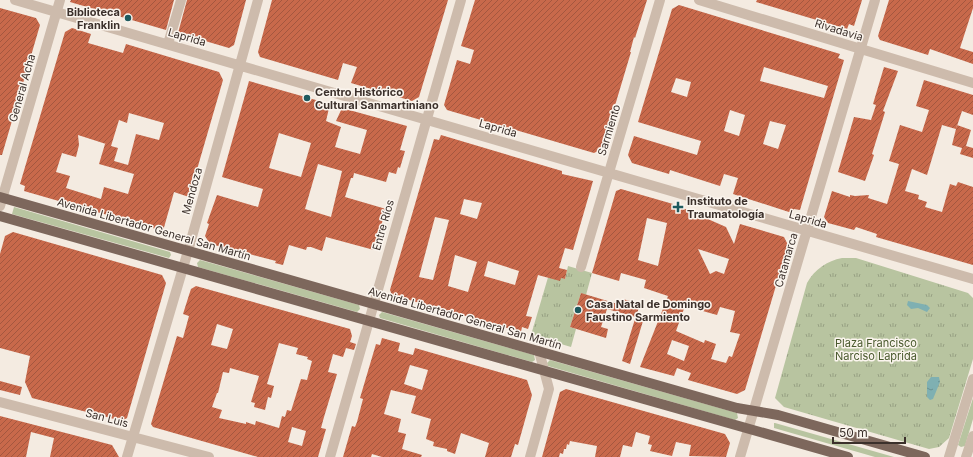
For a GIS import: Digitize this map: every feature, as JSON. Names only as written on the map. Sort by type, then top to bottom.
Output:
[{"type":"main road","name":"Avenida Libertador General San Martín","points":[[1,201],[188,251],[737,408],[778,415],[925,457]]},
{"type":"main road","points":[[0,216],[848,457]]},
{"type":"street","name":"Laprida","points":[[15,0],[240,64],[973,279]]},
{"type":"street","name":"General Acha","points":[[1,201],[60,0]]},
{"type":"street","points":[[168,44],[181,0]]},
{"type":"street","name":"Mendoza","points":[[127,457],[188,251],[258,0]]},
{"type":"street","name":"Entre Ríos","points":[[330,457],[461,0]]},
{"type":"street","name":"Sarmiento","points":[[581,267],[660,0]]},
{"type":"street","name":"Rivadavia","points":[[699,0],[973,83]]},
{"type":"street","name":"Catamarca","points":[[740,457],[875,0]]},
{"type":"street","points":[[530,457],[549,389],[539,351]]},
{"type":"street","points":[[948,457],[973,378]]},
{"type":"street","name":"San Luis","points":[[0,402],[209,457]]},
{"type":"street","points":[[966,457],[973,436]]},
{"type":"green space","points":[[14,207],[170,252],[171,255],[169,258],[12,214]]},
{"type":"green space","name":"Plaza Francisco Narciso Laprida","points":[[842,258],[856,258],[968,293],[973,298],[973,359],[949,438],[939,447],[929,449],[784,407],[775,398],[807,283],[822,266],[831,261]]},
{"type":"green space","points":[[200,260],[359,305],[360,309],[357,312],[198,267],[197,263]]},
{"type":"green space","points":[[568,266],[592,273],[586,295],[581,293],[570,327],[576,329],[571,347],[531,335],[549,274],[565,279]]},
{"type":"green space","points":[[382,312],[534,355],[535,360],[532,362],[380,318],[379,315]]},
{"type":"green space","points":[[550,360],[737,413],[738,418],[735,420],[548,366],[547,363]]},
{"type":"green space","points":[[973,398],[973,419],[965,446],[961,447],[958,445]]},
{"type":"green space","points":[[774,423],[894,457],[875,457],[774,428]]},
{"type":"water","points":[[908,301],[927,305],[930,308],[927,312],[918,308],[911,309],[907,305]]},
{"type":"water","points":[[931,377],[939,377],[940,382],[933,399],[930,400],[927,397],[927,382]]},
{"type":"building","points":[[71,0],[174,0],[166,30],[70,2]]},
{"type":"building","points":[[187,0],[246,0],[234,45],[229,48],[178,33]]},
{"type":"building","points":[[272,0],[448,0],[419,97],[412,101],[351,83],[357,67],[343,63],[338,80],[260,57],[258,52]]},
{"type":"building","points":[[475,0],[647,0],[635,38],[634,37],[631,52],[602,149],[594,153],[447,110],[444,105],[457,60],[470,64],[474,50],[461,46]]},
{"type":"building","points":[[757,0],[862,0],[854,26],[849,24],[847,29],[756,2]]},
{"type":"building","points":[[889,0],[973,0],[973,8],[960,48],[973,52],[973,64],[930,49],[928,55],[880,40],[878,36]]},
{"type":"building","points":[[679,5],[840,54],[838,58],[844,60],[800,210],[794,209],[792,213],[733,194],[738,178],[724,174],[720,186],[670,170],[669,174],[632,163],[628,155],[634,136],[697,155],[701,141],[638,122],[672,9]],"holes":[[[764,67],[828,86],[824,98],[760,81]],[[676,78],[691,82],[687,97],[671,92]],[[730,110],[745,115],[739,136],[724,131]],[[770,121],[786,125],[778,149],[763,144]]]},
{"type":"building","points":[[0,8],[36,18],[40,25],[2,155],[0,155]]},
{"type":"building","points":[[72,28],[91,34],[88,43],[123,53],[126,44],[219,72],[223,80],[189,197],[174,192],[163,231],[24,191],[25,186],[20,184],[65,32]],"holes":[[[129,113],[164,123],[159,140],[136,134],[128,165],[114,161],[118,148],[111,146],[119,120],[127,123]],[[78,135],[106,144],[99,164],[134,174],[128,194],[104,187],[101,199],[66,188],[70,176],[56,172],[62,153],[76,157],[79,145]]]},
{"type":"building","points":[[884,67],[898,71],[883,111],[885,112],[872,154],[874,155],[865,181],[838,172],[854,117],[871,120],[876,105],[873,104]]},
{"type":"building","points":[[924,80],[973,95],[973,115],[962,111],[956,129],[942,125],[927,175],[912,169],[905,191],[919,195],[918,199],[927,202],[925,207],[942,212],[950,184],[956,186],[958,182],[973,187],[973,265],[876,237],[877,234],[856,227],[854,230],[828,223],[824,217],[832,191],[850,197],[850,195],[869,195],[868,198],[887,204],[899,164],[889,161],[900,125],[922,132],[929,110],[916,106]]},
{"type":"building","points":[[249,81],[330,104],[326,121],[341,127],[335,147],[360,154],[367,130],[336,121],[342,108],[407,126],[400,150],[405,151],[400,168],[398,167],[396,174],[389,172],[386,182],[354,173],[345,197],[386,209],[374,250],[326,237],[322,251],[311,247],[307,247],[306,250],[289,245],[283,265],[275,263],[276,261],[210,244],[205,236],[209,224],[207,223],[217,195],[258,207],[263,189],[222,177]],"holes":[[[279,133],[311,143],[301,177],[269,168]],[[318,164],[342,171],[331,217],[305,209]]]},
{"type":"building","points":[[957,125],[971,130],[966,146],[973,148],[973,158],[960,154],[962,148],[952,145]]},
{"type":"building","points":[[441,135],[562,171],[562,174],[593,181],[573,250],[565,248],[559,268],[567,270],[565,279],[561,278],[560,281],[538,275],[526,316],[532,317],[528,329],[522,327],[521,332],[392,295],[390,290],[434,139],[439,140]],"holes":[[[464,199],[482,203],[477,219],[460,214]],[[435,217],[449,220],[433,280],[419,277]],[[455,255],[477,262],[468,292],[448,286]],[[488,261],[519,271],[515,285],[484,276]]]},
{"type":"building","points":[[621,189],[673,204],[673,206],[702,213],[701,216],[726,227],[734,244],[740,224],[784,237],[788,245],[745,390],[737,394],[688,380],[691,373],[677,368],[674,376],[640,367],[668,296],[644,288],[646,280],[621,273],[619,281],[592,273],[616,191]],"holes":[[[647,218],[667,223],[658,266],[638,260]],[[698,249],[729,259],[724,274],[716,271],[710,274]],[[685,306],[717,315],[720,307],[735,311],[730,332],[740,334],[732,357],[729,356],[726,363],[711,359],[716,344],[705,340],[704,343],[676,331]],[[672,340],[689,346],[684,361],[667,354]]]},
{"type":"building","points":[[13,232],[162,275],[166,283],[127,418],[122,421],[32,398],[25,382],[30,356],[0,348],[0,254],[5,236]]},
{"type":"building","points":[[196,286],[350,329],[352,336],[350,342],[356,344],[354,350],[346,348],[343,357],[333,354],[328,372],[337,374],[321,428],[326,429],[318,457],[258,457],[153,427],[151,424],[177,336],[183,338],[189,316],[183,314],[191,289]],"holes":[[[217,324],[233,329],[227,349],[211,345]],[[279,343],[298,348],[296,354],[308,357],[307,359],[312,361],[307,380],[301,379],[291,411],[287,410],[285,417],[282,416],[279,428],[256,421],[255,425],[246,422],[246,424],[219,418],[222,410],[212,407],[218,393],[223,372],[229,373],[230,368],[259,376],[251,402],[255,403],[254,407],[265,410],[268,397],[271,398],[274,386],[267,384]],[[292,427],[306,431],[302,446],[288,442]]]},
{"type":"building","points":[[581,293],[621,305],[623,299],[640,304],[636,317],[607,309],[601,327],[608,329],[606,338],[570,327]]},
{"type":"building","points":[[635,319],[643,321],[630,364],[622,361]]},
{"type":"building","points":[[382,338],[400,343],[398,351],[413,355],[415,348],[527,380],[532,395],[518,445],[515,444],[511,457],[485,457],[489,443],[461,433],[455,454],[447,451],[447,449],[433,446],[434,442],[426,439],[431,419],[411,413],[416,396],[391,390],[384,414],[401,419],[398,432],[406,434],[402,449],[422,455],[421,457],[382,457],[372,454],[371,457],[343,457],[352,426],[355,427],[357,422],[363,399],[360,398],[376,344],[380,345]],"holes":[[[410,365],[428,370],[422,390],[404,384]]]},
{"type":"building","points":[[0,381],[22,387],[20,395],[0,390]]},
{"type":"building","points":[[566,389],[725,434],[730,443],[726,457],[689,456],[691,445],[676,442],[672,456],[650,451],[652,445],[648,444],[650,436],[636,432],[632,447],[623,445],[620,457],[595,457],[597,446],[570,441],[569,445],[567,444],[566,449],[564,449],[563,454],[560,453],[559,457],[542,457],[560,392]]},
{"type":"building","points":[[0,416],[112,445],[119,457],[50,457],[54,438],[31,432],[26,457],[0,457]]},
{"type":"place","name":"Biblioteca Franklin","points":[[128,18]]},
{"type":"place","name":"Centro Histórico Cultural Sanmartiniano","points":[[307,98]]},
{"type":"place","name":"Instituto de Traumatología","points":[[678,207]]},
{"type":"place","name":"Casa Natal de Domingo Faustino Sarmiento","points":[[578,310]]}]
